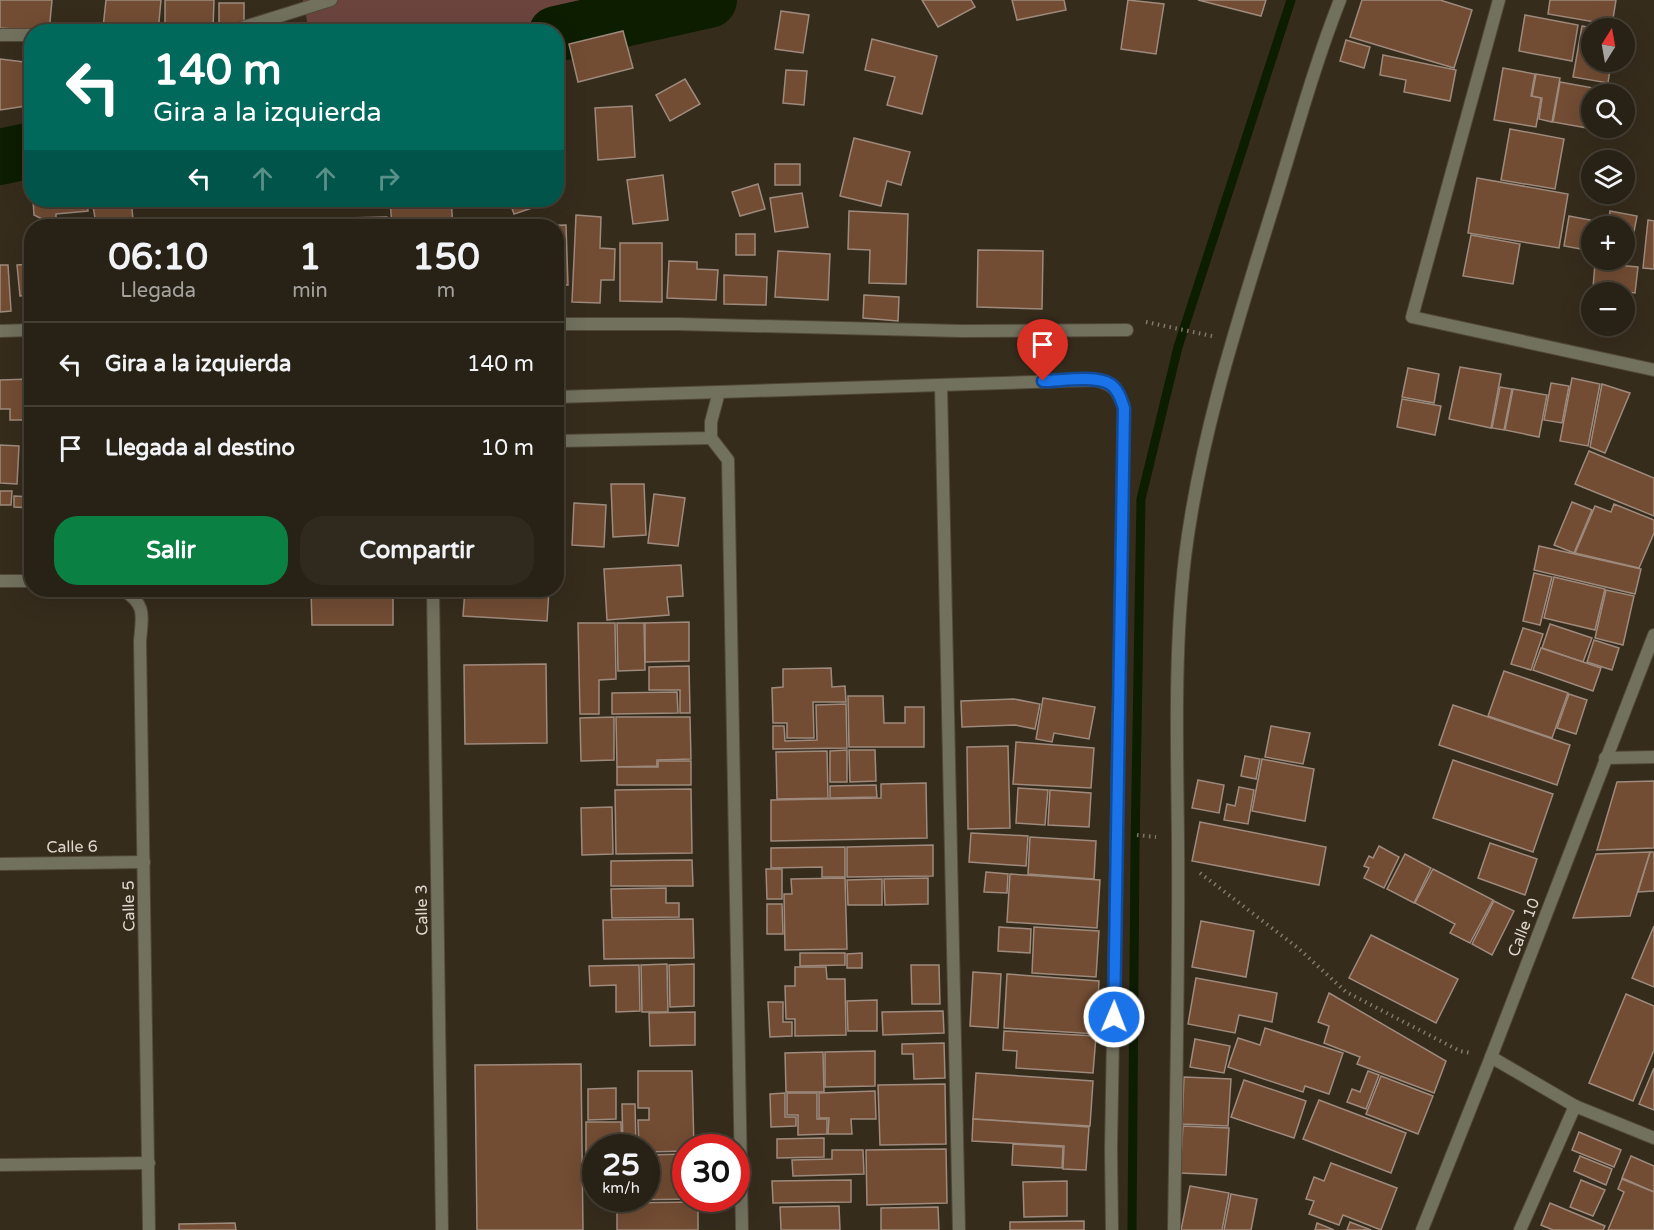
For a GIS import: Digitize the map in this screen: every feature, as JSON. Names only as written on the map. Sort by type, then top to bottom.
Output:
[{"type":"street","points":[[254,24],[331,0]]},
{"type":"street","points":[[1174,1230],[1178,856],[1177,684],[1179,620],[1186,555],[1196,488],[1210,420],[1232,340],[1340,0]]},
{"type":"street","points":[[1499,0],[1412,317],[1654,370]]},
{"type":"street","points":[[0,34],[24,35]]},
{"type":"street","points":[[564,324],[677,324],[961,331],[1127,330]]},
{"type":"street","points":[[0,331],[24,330]]},
{"type":"street","points":[[564,397],[1095,380],[1110,384],[1119,393],[1124,408],[1112,1230]]},
{"type":"street","points":[[940,385],[958,1230]]},
{"type":"street","points":[[719,392],[711,423],[711,438],[728,460],[742,1230]]},
{"type":"street","points":[[564,441],[711,438]]},
{"type":"street","points":[[0,581],[24,580]]},
{"type":"street","name":"Calle 5","points":[[134,597],[142,609],[140,641],[149,1230]]},
{"type":"street","name":"Calle 3","points":[[433,597],[442,1230]]},
{"type":"street","name":"Calle 10","points":[[1422,1230],[1654,635]]},
{"type":"street","points":[[1605,758],[1654,757]]},
{"type":"street","name":"Calle 6","points":[[0,864],[144,862]]},
{"type":"street","points":[[1491,1057],[1575,1106],[1654,1138]]},
{"type":"street","points":[[1520,1230],[1575,1106]]},
{"type":"street","points":[[0,1165],[149,1163]]},
{"type":"path","points":[[1127,330],[1139,321],[1215,336]]},
{"type":"path","points":[[1127,834],[1156,837]]},
{"type":"path","points":[[1178,856],[1298,948],[1346,992],[1460,1051],[1491,1057]]},
{"type":"shaded area","points":[[303,0],[709,0],[564,32],[564,24],[308,24]]},
{"type":"building","points":[[0,0],[52,0],[50,24],[24,24],[24,30],[0,28]]},
{"type":"building","points":[[106,0],[161,0],[159,24],[103,24]]},
{"type":"building","points":[[165,0],[214,0],[213,24],[165,24]]},
{"type":"building","points":[[922,0],[971,0],[975,7],[938,27]]},
{"type":"building","points":[[1012,0],[1064,0],[1066,10],[1017,20]]},
{"type":"building","points":[[1128,0],[1164,4],[1156,54],[1121,49]]},
{"type":"building","points":[[1198,0],[1266,0],[1261,16]]},
{"type":"building","points":[[1362,0],[1440,0],[1472,10],[1454,68],[1350,37]]},
{"type":"building","points":[[1550,0],[1616,0],[1613,18],[1581,20],[1548,14]]},
{"type":"building","points":[[219,3],[244,3],[244,24],[219,24]]},
{"type":"building","points":[[781,11],[809,15],[803,53],[775,49]]},
{"type":"building","points":[[1525,15],[1578,25],[1572,61],[1519,51]]},
{"type":"building","points":[[623,31],[633,68],[578,82],[569,44]]},
{"type":"building","points":[[1581,32],[1581,72],[1610,72],[1608,83],[1573,77]]},
{"type":"building","points":[[872,39],[937,56],[922,114],[887,105],[895,77],[865,70]]},
{"type":"building","points":[[1346,40],[1370,47],[1364,68],[1340,61]]},
{"type":"building","points":[[1383,55],[1456,70],[1450,101],[1404,92],[1406,80],[1380,75]]},
{"type":"building","points":[[0,59],[24,62],[24,106],[0,110]]},
{"type":"building","points":[[1503,68],[1535,74],[1531,96],[1541,98],[1536,127],[1494,120]]},
{"type":"building","points":[[786,70],[807,71],[804,105],[783,103]]},
{"type":"building","points":[[1536,74],[1560,78],[1552,122],[1539,119],[1542,98],[1532,96]]},
{"type":"building","points":[[685,79],[700,104],[670,121],[656,95]]},
{"type":"building","points":[[1560,82],[1581,86],[1581,127],[1553,122]]},
{"type":"building","points":[[632,106],[635,157],[598,160],[595,108]]},
{"type":"building","points":[[1510,129],[1564,139],[1555,189],[1501,180]]},
{"type":"building","points":[[854,138],[910,152],[901,185],[887,181],[881,206],[840,196]]},
{"type":"building","points":[[775,164],[800,164],[800,185],[775,185]]},
{"type":"building","points":[[663,175],[668,220],[633,224],[627,180]]},
{"type":"building","points":[[1477,178],[1568,194],[1559,248],[1468,233]]},
{"type":"building","points":[[758,184],[765,209],[740,216],[732,192]]},
{"type":"building","points":[[802,193],[808,227],[775,232],[770,198]]},
{"type":"building","points":[[33,207],[88,207],[88,211],[56,214],[56,219],[42,219],[34,215]]},
{"type":"building","points":[[93,207],[132,207],[133,219],[95,219]]},
{"type":"building","points":[[391,207],[452,207],[452,219],[391,219]]},
{"type":"building","points":[[512,207],[535,207],[514,214]]},
{"type":"building","points":[[849,211],[908,214],[906,284],[869,283],[870,250],[848,249]]},
{"type":"building","points":[[1610,211],[1637,216],[1635,226],[1635,216],[1609,216]]},
{"type":"building","points":[[576,215],[601,217],[600,248],[615,249],[614,280],[601,280],[600,303],[572,302]]},
{"type":"building","points":[[1569,216],[1581,218],[1581,249],[1564,246]]},
{"type":"building","points":[[387,217],[387,219],[345,219]]},
{"type":"building","points":[[1648,220],[1654,221],[1654,269],[1643,268]]},
{"type":"building","points":[[564,225],[566,225],[568,285],[564,285]]},
{"type":"building","points":[[736,234],[755,234],[755,255],[736,255]]},
{"type":"building","points":[[1471,235],[1520,244],[1513,284],[1463,276]]},
{"type":"building","points":[[620,243],[662,243],[662,302],[620,301]]},
{"type":"building","points":[[978,250],[1043,251],[1042,309],[977,307]]},
{"type":"building","points":[[778,251],[830,254],[828,300],[775,297]]},
{"type":"building","points":[[669,261],[697,262],[697,269],[718,270],[716,300],[667,298]]},
{"type":"building","points":[[0,265],[8,265],[11,311],[0,312]]},
{"type":"building","points":[[17,265],[24,265],[24,296],[20,296]]},
{"type":"building","points":[[1635,267],[1638,267],[1635,293],[1635,282],[1593,282],[1594,270],[1635,270]]},
{"type":"building","points":[[724,275],[767,277],[766,305],[724,304]]},
{"type":"building","points":[[864,295],[899,297],[898,321],[863,318]]},
{"type":"building","points":[[1460,367],[1501,374],[1491,428],[1449,419]]},
{"type":"building","points":[[1408,368],[1439,374],[1434,403],[1402,397]]},
{"type":"building","points":[[1572,378],[1600,384],[1588,446],[1560,441]]},
{"type":"building","points":[[24,379],[24,420],[10,420],[10,409],[0,409],[0,380]]},
{"type":"building","points":[[1551,383],[1569,386],[1562,423],[1544,420]]},
{"type":"building","points":[[1602,384],[1630,393],[1605,453],[1590,447]]},
{"type":"building","points":[[1500,387],[1512,389],[1504,430],[1492,428]]},
{"type":"building","points":[[1513,389],[1547,395],[1539,437],[1505,430]]},
{"type":"building","points":[[1402,399],[1441,406],[1435,435],[1397,427]]},
{"type":"building","points":[[0,445],[19,446],[17,484],[0,483]]},
{"type":"building","points":[[1589,451],[1654,478],[1654,516],[1575,484]]},
{"type":"building","points":[[611,484],[644,484],[646,535],[613,537]]},
{"type":"building","points":[[0,491],[12,491],[11,505],[0,505]]},
{"type":"building","points":[[654,494],[685,498],[678,546],[648,543]]},
{"type":"building","points":[[14,496],[24,497],[24,508],[14,507]]},
{"type":"building","points":[[1572,502],[1592,510],[1574,553],[1554,545]]},
{"type":"building","points":[[574,503],[606,505],[604,547],[572,545]]},
{"type":"building","points":[[1614,504],[1654,520],[1654,533],[1639,568],[1575,553],[1595,506],[1611,512]]},
{"type":"building","points":[[1539,546],[1641,569],[1635,594],[1534,570]]},
{"type":"building","points":[[681,565],[683,596],[667,597],[669,615],[607,620],[604,569]]},
{"type":"building","points":[[1534,573],[1552,577],[1540,625],[1523,621]]},
{"type":"building","points":[[1554,577],[1605,589],[1595,630],[1544,618]]},
{"type":"building","points":[[1606,590],[1634,596],[1623,645],[1595,638]]},
{"type":"building","points":[[311,597],[393,597],[393,625],[312,625]]},
{"type":"building","points":[[464,597],[549,597],[547,621],[463,616]]},
{"type":"building","points":[[689,622],[689,661],[645,662],[645,623]]},
{"type":"building","points":[[578,623],[615,623],[616,679],[599,680],[599,714],[580,714]]},
{"type":"building","points":[[617,623],[644,623],[645,670],[618,671]]},
{"type":"building","points":[[1550,624],[1592,638],[1583,662],[1542,648]]},
{"type":"building","points":[[1523,628],[1543,634],[1531,670],[1511,664]]},
{"type":"building","points":[[1594,640],[1619,648],[1612,670],[1587,662]]},
{"type":"building","points":[[1541,648],[1601,668],[1593,691],[1533,670]]},
{"type":"building","points":[[546,664],[547,743],[465,744],[464,665]]},
{"type":"building","points":[[689,666],[690,713],[680,713],[680,690],[649,690],[649,667]]},
{"type":"building","points":[[831,668],[832,687],[845,686],[846,702],[813,702],[814,738],[787,738],[787,723],[773,723],[772,688],[783,687],[783,669]]},
{"type":"building","points":[[1504,671],[1568,693],[1552,738],[1488,716]]},
{"type":"building","points":[[677,692],[678,713],[612,714],[612,693]]},
{"type":"building","points":[[1569,694],[1587,700],[1576,734],[1557,728]]},
{"type":"building","points":[[848,696],[883,696],[884,723],[905,723],[905,707],[924,707],[924,747],[849,747]]},
{"type":"building","points":[[1043,698],[1095,707],[1089,739],[1054,733],[1052,742],[1036,739]]},
{"type":"building","points":[[1014,699],[1040,704],[1035,729],[1015,725],[962,727],[961,701]]},
{"type":"building","points":[[846,704],[847,748],[773,749],[773,726],[784,726],[785,741],[817,740],[816,705]]},
{"type":"building","points":[[1453,705],[1570,745],[1557,785],[1439,745]]},
{"type":"building","points":[[614,717],[614,760],[581,761],[580,718]]},
{"type":"building","points":[[616,717],[690,717],[691,759],[657,760],[657,766],[617,767]]},
{"type":"building","points":[[1271,726],[1310,733],[1303,764],[1265,757]]},
{"type":"building","points":[[1016,742],[1094,748],[1091,788],[1013,784]]},
{"type":"building","points":[[1008,746],[1010,828],[968,829],[967,747]]},
{"type":"building","points":[[847,750],[847,782],[830,782],[830,751]]},
{"type":"building","points":[[849,750],[875,750],[876,781],[850,782]]},
{"type":"building","points":[[827,751],[828,798],[777,799],[776,752]]},
{"type":"building","points":[[1245,756],[1260,759],[1256,779],[1241,776]]},
{"type":"building","points":[[1262,759],[1314,769],[1305,821],[1252,811]]},
{"type":"building","points":[[1453,760],[1553,794],[1533,852],[1433,818]]},
{"type":"building","points":[[658,761],[691,761],[691,785],[617,785],[617,767],[658,767]]},
{"type":"building","points":[[1198,780],[1224,785],[1219,813],[1192,808]]},
{"type":"building","points":[[1654,781],[1654,848],[1597,850],[1617,782]]},
{"type":"building","points":[[926,783],[927,838],[771,841],[771,800],[881,798],[881,784]]},
{"type":"building","points":[[876,785],[877,797],[830,798],[830,786]]},
{"type":"building","points":[[1239,787],[1254,790],[1248,824],[1224,820],[1227,804],[1235,806]]},
{"type":"building","points":[[1018,788],[1048,790],[1045,825],[1016,823]]},
{"type":"building","points":[[691,789],[692,853],[616,854],[615,790]]},
{"type":"building","points":[[1050,790],[1091,793],[1089,827],[1048,825]]},
{"type":"building","points":[[612,807],[613,854],[582,855],[581,808]]},
{"type":"building","points":[[1200,822],[1326,847],[1319,885],[1192,861]]},
{"type":"building","points":[[971,833],[1028,836],[1026,866],[969,862]]},
{"type":"building","points":[[1030,837],[1096,841],[1094,879],[1028,874]]},
{"type":"building","points":[[1490,843],[1537,859],[1525,895],[1478,878]]},
{"type":"building","points":[[933,845],[933,876],[847,877],[847,847]]},
{"type":"building","points":[[1379,846],[1399,857],[1384,888],[1364,878],[1369,868],[1364,866],[1369,856],[1373,858]]},
{"type":"building","points":[[845,847],[845,877],[822,877],[822,867],[771,868],[771,848]]},
{"type":"building","points":[[1650,852],[1654,852],[1654,891],[1638,892]]},
{"type":"building","points":[[1650,852],[1630,916],[1573,918],[1596,854]]},
{"type":"building","points":[[1405,854],[1431,868],[1414,903],[1387,889]]},
{"type":"building","points":[[692,860],[693,886],[611,886],[611,861]]},
{"type":"building","points":[[766,869],[782,869],[782,899],[767,899]]},
{"type":"building","points":[[1433,869],[1493,900],[1470,943],[1450,933],[1455,924],[1415,903]]},
{"type":"building","points":[[986,872],[1008,874],[1007,893],[984,892]]},
{"type":"building","points":[[1010,874],[1100,880],[1097,928],[1007,922]]},
{"type":"building","points":[[845,878],[847,949],[785,950],[784,894],[792,894],[791,879]]},
{"type":"building","points":[[928,878],[928,904],[885,905],[884,879]]},
{"type":"building","points":[[882,879],[882,905],[848,905],[847,880]]},
{"type":"building","points":[[666,888],[666,903],[679,903],[679,917],[612,918],[611,889]]},
{"type":"building","points":[[1494,901],[1514,911],[1492,955],[1472,944]]},
{"type":"building","points":[[767,904],[782,904],[783,934],[767,934]]},
{"type":"building","points":[[693,919],[694,958],[604,959],[603,920]]},
{"type":"building","points":[[1201,921],[1254,931],[1246,977],[1192,967]]},
{"type":"building","points":[[1654,926],[1654,987],[1632,978]]},
{"type":"building","points":[[999,927],[1031,929],[1030,953],[998,951]]},
{"type":"building","points":[[1034,927],[1099,931],[1096,977],[1032,973]]},
{"type":"building","points":[[1371,935],[1458,979],[1436,1023],[1349,978]]},
{"type":"building","points":[[800,953],[845,953],[845,965],[800,966]]},
{"type":"building","points":[[862,953],[862,968],[847,968],[847,954]]},
{"type":"building","points":[[667,964],[668,1012],[642,1012],[641,965]]},
{"type":"building","points":[[694,964],[694,1006],[670,1007],[669,965]]},
{"type":"building","points":[[639,965],[640,1011],[616,1012],[616,985],[590,986],[589,966]]},
{"type":"building","points":[[911,965],[939,965],[940,1004],[912,1004]]},
{"type":"building","points":[[795,967],[826,967],[827,979],[845,979],[846,1035],[795,1036],[795,1019],[786,1019],[785,986],[795,986]]},
{"type":"building","points":[[973,972],[1001,974],[998,1028],[970,1026]]},
{"type":"building","points":[[1007,974],[1099,981],[1096,1034],[1004,1028]]},
{"type":"building","points":[[1196,978],[1277,993],[1272,1022],[1239,1015],[1235,1033],[1188,1024]]},
{"type":"building","points":[[1329,993],[1446,1061],[1434,1093],[1357,1064],[1360,1057],[1324,1043],[1329,1026],[1318,1022]]},
{"type":"building","points":[[1626,994],[1654,1006],[1654,1050],[1633,1101],[1589,1083]]},
{"type":"building","points":[[877,1000],[877,1031],[848,1031],[847,1001]]},
{"type":"building","points":[[768,1002],[783,1002],[783,1022],[792,1022],[792,1036],[770,1037]]},
{"type":"building","points":[[943,1011],[944,1033],[883,1035],[882,1012]]},
{"type":"building","points":[[695,1012],[695,1045],[650,1046],[649,1013]]},
{"type":"building","points":[[1265,1028],[1343,1053],[1329,1094],[1305,1086],[1303,1092],[1228,1067],[1238,1038],[1260,1045]]},
{"type":"building","points":[[1004,1031],[1096,1036],[1093,1073],[1016,1068],[1017,1051],[1003,1050]]},
{"type":"building","points":[[1195,1039],[1230,1046],[1224,1073],[1190,1067]]},
{"type":"building","points":[[944,1043],[945,1078],[914,1079],[913,1054],[902,1054],[902,1044]]},
{"type":"building","points":[[875,1051],[875,1086],[825,1087],[825,1052]]},
{"type":"building","points":[[823,1052],[824,1092],[786,1092],[785,1053]]},
{"type":"building","points":[[581,1064],[583,1230],[477,1230],[475,1065]]},
{"type":"building","points":[[1654,1068],[1654,1110],[1639,1104]]},
{"type":"building","points":[[638,1071],[692,1071],[694,1134],[672,1134],[672,1151],[660,1152],[660,1134],[638,1134],[638,1120],[649,1120],[649,1108],[638,1108]]},
{"type":"building","points":[[1368,1071],[1379,1075],[1366,1109],[1347,1102],[1352,1089],[1360,1092]]},
{"type":"building","points":[[976,1073],[1093,1081],[1090,1126],[973,1119]]},
{"type":"building","points":[[1381,1076],[1433,1096],[1418,1134],[1366,1114]]},
{"type":"building","points":[[1184,1077],[1231,1079],[1228,1126],[1182,1124]]},
{"type":"building","points":[[1244,1080],[1306,1101],[1294,1138],[1231,1117]]},
{"type":"building","points":[[945,1084],[946,1144],[880,1145],[878,1085]]},
{"type":"building","points":[[616,1088],[616,1119],[588,1120],[588,1089]]},
{"type":"building","points":[[875,1091],[876,1119],[851,1119],[852,1134],[828,1134],[829,1118],[819,1118],[819,1093]]},
{"type":"building","points":[[785,1093],[785,1117],[796,1117],[796,1126],[771,1127],[770,1094]]},
{"type":"building","points":[[787,1093],[817,1093],[817,1119],[827,1119],[827,1134],[798,1135],[798,1115],[787,1115]]},
{"type":"building","points":[[1319,1100],[1406,1133],[1391,1173],[1303,1139]]},
{"type":"building","points":[[622,1104],[635,1104],[636,1134],[623,1134]]},
{"type":"building","points":[[973,1119],[1089,1127],[1086,1170],[1063,1169],[1064,1146],[972,1141]]},
{"type":"building","points":[[586,1122],[621,1122],[621,1134],[586,1134]]},
{"type":"building","points":[[1183,1126],[1229,1128],[1226,1175],[1180,1173]]},
{"type":"building","points":[[1579,1132],[1621,1150],[1614,1167],[1572,1150]]},
{"type":"building","points":[[824,1138],[824,1157],[777,1158],[777,1139]]},
{"type":"building","points":[[1013,1144],[1063,1147],[1062,1168],[1012,1165]]},
{"type":"building","points":[[946,1149],[947,1203],[867,1205],[866,1150]]},
{"type":"building","points":[[832,1150],[863,1150],[864,1174],[793,1176],[792,1160],[832,1159]]},
{"type":"building","points":[[672,1154],[672,1199],[660,1199],[660,1155]]},
{"type":"building","points":[[1580,1156],[1612,1169],[1606,1185],[1574,1171]]},
{"type":"building","points":[[1631,1156],[1654,1166],[1654,1192],[1622,1178]]},
{"type":"building","points":[[1331,1163],[1397,1188],[1381,1230],[1343,1215],[1339,1225],[1309,1214],[1314,1201],[1306,1199],[1314,1177],[1324,1181]]},
{"type":"building","points":[[1622,1179],[1654,1192],[1654,1230],[1608,1230],[1624,1192],[1618,1189]]},
{"type":"building","points":[[851,1180],[851,1202],[773,1203],[772,1181]]},
{"type":"building","points":[[1581,1180],[1605,1190],[1593,1216],[1570,1207]]},
{"type":"building","points":[[1067,1181],[1067,1216],[1024,1217],[1023,1182]]},
{"type":"building","points":[[1190,1186],[1229,1193],[1222,1230],[1181,1230]]},
{"type":"building","points":[[1231,1194],[1257,1199],[1251,1230],[1224,1230]]},
{"type":"building","points":[[660,1202],[672,1202],[672,1212],[698,1212],[698,1230],[617,1230],[617,1212],[660,1212]]},
{"type":"building","points":[[1550,1203],[1605,1226],[1603,1230],[1553,1230],[1541,1225]]},
{"type":"building","points":[[839,1206],[840,1230],[781,1230],[780,1207]]},
{"type":"building","points":[[938,1207],[939,1230],[881,1230],[881,1208]]},
{"type":"building","points":[[1084,1221],[1084,1230],[1010,1230],[1010,1222]]},
{"type":"building","points":[[1350,1222],[1371,1230],[1347,1230]]},
{"type":"building","points":[[235,1223],[236,1230],[179,1230],[179,1224]]},
{"type":"building","points":[[1317,1223],[1334,1230],[1315,1230]]},
{"type":"waterway","points":[[564,32],[709,0]]},
{"type":"waterway","points":[[1132,1230],[1141,499],[1178,347],[1291,0]]},
{"type":"waterway","points":[[0,157],[24,152]]},
{"type":"route","points":[[1043,381],[1095,380],[1110,384],[1119,393],[1124,408],[1114,1017]]}]
